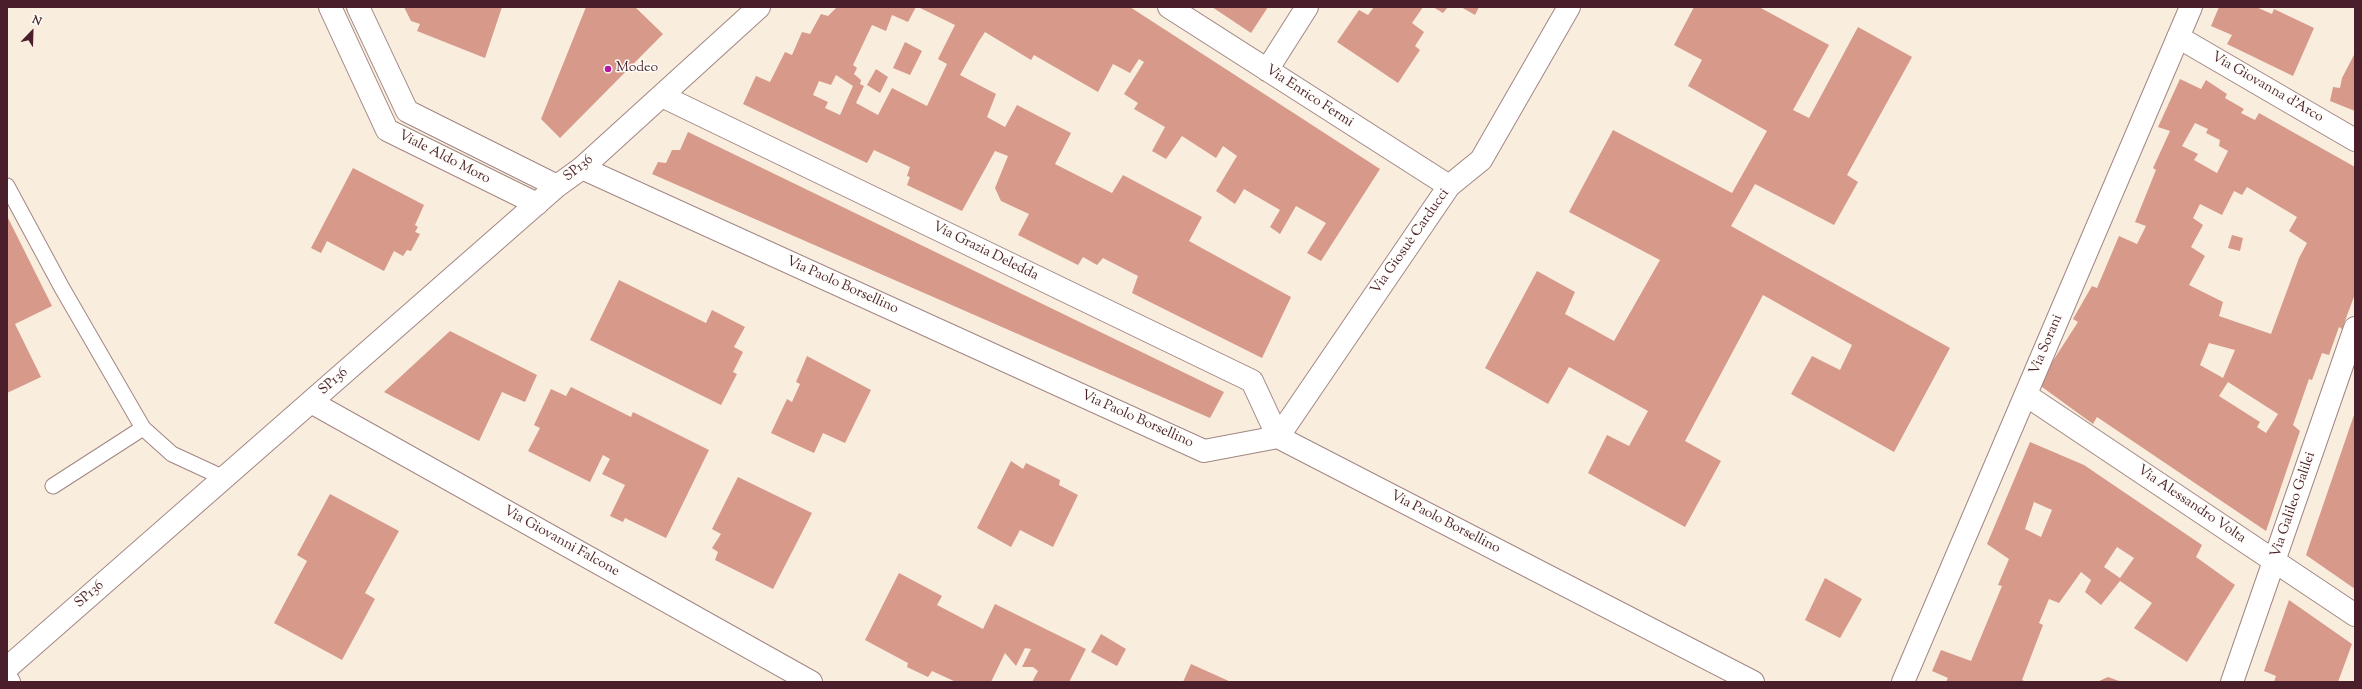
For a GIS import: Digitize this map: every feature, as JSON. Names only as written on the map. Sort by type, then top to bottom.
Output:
[{"type":"street","name":"Viale Aldo Moro","points":[[330,7],[387,130],[537,204]]},
{"type":"street","name":"Viale Aldo Moro","points":[[358,7],[407,111],[557,186]]},
{"type":"street","name":"SP136","points":[[7,668],[557,186],[582,168],[759,7]]},
{"type":"street","name":"Via Enrico Fermi","points":[[1169,7],[1449,186]]},
{"type":"street","points":[[1267,70],[1307,7]]},
{"type":"street","name":"Via Giosuè Carducci","points":[[1278,437],[1449,186],[1481,160],[1569,7]]},
{"type":"street","name":"Via Sorani","points":[[1903,682],[2191,7]]},
{"type":"street","name":"Via Giovanna d'Arco","points":[[2178,37],[2355,140]]},
{"type":"street","name":"Via Grazia Deledda","points":[[662,96],[1252,382],[1278,437]]},
{"type":"street","name":"Via Paolo Borsellino","points":[[582,168],[1204,450],[1278,437],[1753,682]]},
{"type":"street","name":"Via Galileo Galilei","points":[[2232,682],[2355,328]]},
{"type":"street","name":"Via Alessandro Volta","points":[[2026,395],[2355,615]]},
{"type":"street","name":"Via Giovanni Falcone","points":[[311,402],[811,682]]},
{"type":"lane","points":[[7,186],[62,288],[143,428],[172,454],[224,478]]},
{"type":"lane","points":[[53,486],[143,428]]},
{"type":"building","points":[[404,7],[502,7],[485,58],[417,31],[420,24],[411,21]]},
{"type":"building","points":[[586,7],[635,7],[663,34],[560,138],[541,119]]},
{"type":"building","points":[[837,7],[916,7],[908,22],[892,15],[886,31],[872,25],[853,65],[857,68],[854,74],[861,80],[860,84],[864,86],[856,103],[878,115],[892,88],[927,106],[947,64],[938,59],[955,25],[918,7],[1130,7],[1380,169],[1321,261],[1307,253],[1326,223],[1296,206],[1280,234],[1270,227],[1280,210],[1244,189],[1235,204],[1216,191],[1237,156],[1223,146],[1216,158],[1182,136],[1166,159],[1152,151],[1165,127],[1134,109],[1138,103],[1124,94],[1144,62],[1139,59],[1130,73],[1113,64],[1098,92],[1034,55],[1031,60],[985,32],[979,41],[960,75],[996,94],[987,117],[1005,127],[1017,105],[1071,133],[1055,164],[1112,193],[1123,175],[1202,217],[1189,241],[1291,297],[1262,358],[1132,293],[1138,276],[1103,258],[1097,265],[1083,257],[1078,265],[1018,235],[1029,214],[1001,201],[995,188],[1008,156],[995,151],[962,211],[907,185],[910,177],[907,176],[910,167],[874,150],[867,163],[743,104],[756,76],[770,82],[785,52],[792,55],[802,32],[810,34],[821,14],[828,16]],"holes":[[[836,75],[853,86],[840,115],[825,108],[828,102],[813,95],[819,81],[831,85]]]},
{"type":"building","points":[[1212,7],[1268,7],[1251,33]]},
{"type":"building","points":[[1374,7],[1423,7],[1412,23],[1424,32],[1415,46],[1420,50],[1398,83],[1337,42],[1359,10],[1368,15]]},
{"type":"building","points":[[1433,7],[1448,7],[1443,13]]},
{"type":"building","points":[[1461,7],[1479,7],[1475,15]]},
{"type":"building","points":[[1694,7],[1759,7],[1829,45],[1793,110],[1809,118],[1858,27],[1912,57],[1847,175],[1858,182],[1834,225],[1755,184],[1731,226],[1950,348],[1894,452],[1791,394],[1812,356],[1840,370],[1852,345],[1763,295],[1685,441],[1721,461],[1685,527],[1588,473],[1607,435],[1629,446],[1648,411],[1569,367],[1548,404],[1485,368],[1537,271],[1575,292],[1565,314],[1614,341],[1660,260],[1569,212],[1613,130],[1732,193],[1767,131],[1688,86],[1702,60],[1674,45]]},
{"type":"building","points":[[2219,7],[2256,7],[2272,14],[2274,9],[2314,28],[2293,76],[2227,44],[2232,35],[2211,26]]},
{"type":"building","points":[[905,42],[922,51],[910,75],[893,68]]},
{"type":"building","points":[[2355,53],[2355,111],[2330,101],[2333,87],[2340,88],[2342,78]]},
{"type":"building","points":[[876,69],[888,77],[880,93],[867,85]]},
{"type":"building","points":[[2180,79],[2201,89],[2206,80],[2227,94],[2225,98],[2244,109],[2241,113],[2255,120],[2259,113],[2355,167],[2355,294],[2342,329],[2339,327],[2329,355],[2322,353],[2312,380],[2309,379],[2293,425],[2300,431],[2266,531],[2097,417],[2093,424],[2038,384],[2078,322],[2073,319],[2092,286],[2097,288],[2119,236],[2137,244],[2146,226],[2135,222],[2156,170],[2153,168],[2170,131],[2158,127]],"holes":[[[2195,123],[2208,129],[2206,133],[2220,140],[2219,146],[2228,151],[2217,173],[2194,160],[2198,154],[2182,146]],[[2247,187],[2297,217],[2289,231],[2307,243],[2299,258],[2271,334],[2219,316],[2223,302],[2189,285],[2205,256],[2191,247],[2203,225],[2193,218],[2200,204],[2222,215],[2234,191],[2242,195]],[[2209,343],[2235,350],[2223,378],[2200,365]],[[2228,382],[2278,414],[2266,433],[2257,427],[2260,422],[2219,396]]]},
{"type":"building","points":[[688,132],[1224,392],[1210,418],[652,174],[658,162],[666,163],[672,150],[680,150]]},
{"type":"building","points":[[353,168],[424,205],[415,225],[418,227],[415,232],[420,234],[411,251],[407,250],[403,256],[394,251],[384,271],[327,241],[321,253],[311,248]]},
{"type":"building","points":[[7,216],[52,306],[15,324],[41,377],[7,393]]},
{"type":"building","points":[[2232,235],[2243,238],[2240,251],[2228,248]]},
{"type":"building","points":[[619,280],[706,323],[712,310],[745,327],[734,347],[743,352],[733,372],[737,374],[721,405],[590,340]]},
{"type":"building","points":[[450,331],[537,375],[525,402],[502,392],[479,441],[384,392]]},
{"type":"building","points":[[807,356],[871,390],[845,443],[823,433],[814,453],[771,433],[787,399],[792,402],[800,384],[796,382]]},
{"type":"building","points":[[571,387],[631,417],[633,412],[709,450],[666,538],[625,518],[623,522],[610,516],[625,485],[602,474],[610,459],[603,455],[590,482],[528,451],[540,428],[534,425],[551,389],[566,396]]},
{"type":"building","points":[[2355,412],[2355,589],[2306,555]]},
{"type":"building","points":[[2030,442],[2084,465],[2202,545],[2196,557],[2235,585],[2187,662],[2134,628],[2152,603],[2120,581],[2101,605],[2085,592],[2091,580],[2081,572],[2059,603],[2049,599],[2039,623],[2043,625],[2022,680],[2027,682],[1946,682],[1948,678],[1932,671],[1941,650],[1971,661],[2002,586],[1998,585],[2009,559],[1987,544]],"holes":[[[2034,502],[2052,510],[2041,537],[2025,529]],[[2117,547],[2134,558],[2120,578],[2104,567]]]},
{"type":"building","points":[[1011,461],[1023,469],[1026,463],[1060,480],[1059,485],[1078,495],[1053,547],[1020,530],[1011,547],[977,528]]},
{"type":"building","points":[[738,477],[812,513],[773,589],[715,560],[718,552],[712,548],[721,534],[712,529]]},
{"type":"building","points":[[330,494],[399,531],[365,593],[375,599],[342,660],[274,623],[307,561],[297,555]]},
{"type":"building","points":[[899,573],[942,596],[937,605],[983,629],[995,604],[1086,649],[1069,682],[1032,682],[1038,671],[1033,667],[1022,667],[1031,649],[1025,648],[1016,666],[1005,653],[991,682],[956,682],[932,671],[928,677],[907,667],[908,663],[865,640]]},
{"type":"building","points":[[1825,578],[1862,599],[1840,638],[1805,620]]},
{"type":"building","points":[[2289,600],[2352,644],[2338,682],[2274,682],[2276,676],[2264,671]]},
{"type":"building","points":[[1101,634],[1126,649],[1117,666],[1091,652]]},
{"type":"building","points":[[1191,664],[1231,682],[1183,682]]},
{"type":"building","points":[[2108,677],[2122,682],[2097,682]]},
{"type":"place","name":"Modeo","points":[[608,69]]}]
